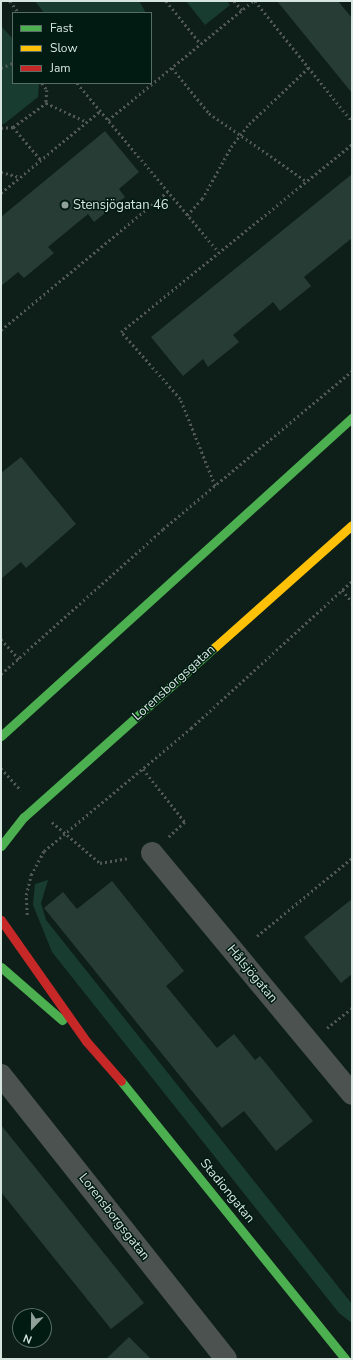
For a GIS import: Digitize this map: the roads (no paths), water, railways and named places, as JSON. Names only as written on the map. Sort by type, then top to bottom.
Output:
[{"type":"main road","points":[[1,736],[352,418]]},
{"type":"main road","name":"Lorensborgsgatan","points":[[1,846],[24,817],[352,525]]},
{"type":"main road","name":"Stadiongatan","points":[[1,920],[86,1041],[164,1131],[345,1359]]},
{"type":"main road","name":"Stadiongatan","points":[[1,967],[86,1041]]},
{"type":"street","name":"Hålsjögatan","points":[[152,853],[352,1094]]},
{"type":"street","name":"Lorensborgsgatan","points":[[1,1074],[226,1359]]},
{"type":"place","name":"Stensjögatan 46","points":[[65,205]]}]
